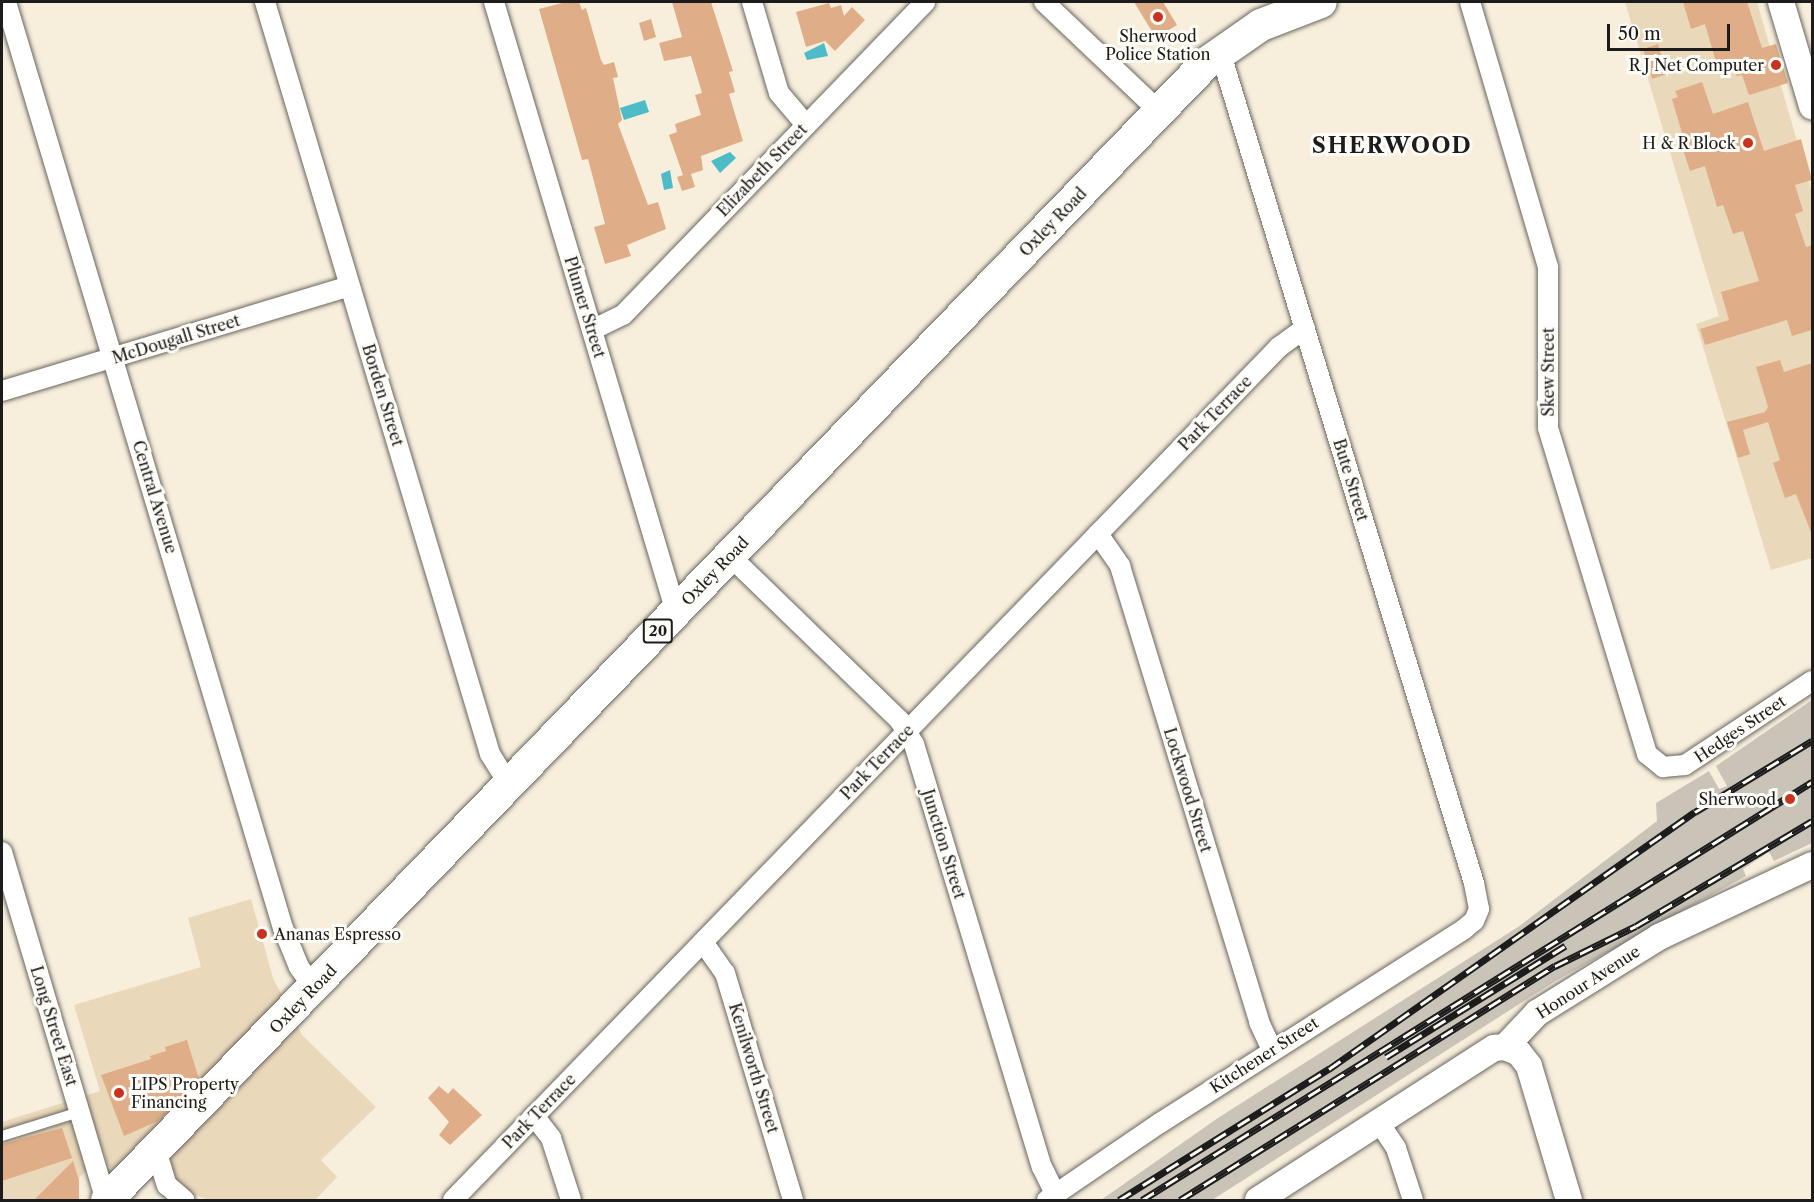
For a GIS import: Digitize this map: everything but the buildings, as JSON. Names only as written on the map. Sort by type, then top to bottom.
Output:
[{"type":"main road","name":"Oxley Road","points":[[106,1200],[314,988],[1159,111],[1220,51],[1260,25],[1322,2]]},
{"type":"street","name":"Central Avenue","points":[[6,2],[284,928],[299,967],[314,988]]},
{"type":"street","name":"Borden Street","points":[[265,2],[490,754],[509,784]]},
{"type":"street","name":"Plumer Street","points":[[494,2],[676,612]]},
{"type":"street","points":[[752,2],[779,93],[806,125]]},
{"type":"street","name":"Elizabeth Street","points":[[592,330],[623,315],[925,2]]},
{"type":"street","points":[[1044,2],[1159,111]]},
{"type":"street","name":"Skew Street","points":[[1470,2],[1546,256],[1548,428],[1645,748],[1651,759],[1663,767]]},
{"type":"street","points":[[1781,2],[1812,106]]},
{"type":"street","name":"Bute Street","points":[[1220,51],[1474,883],[1479,909]]},
{"type":"street","name":"McDougall Street","points":[[2,391],[350,286]]},
{"type":"street","name":"Park Terrace","points":[[453,1200],[1279,348],[1305,328]]},
{"type":"street","name":"Lockwood Street","points":[[1098,534],[1120,566],[1259,1022],[1272,1050]]},
{"type":"street","name":"Junction Street","points":[[730,556],[900,721],[914,744],[1051,1197]]},
{"type":"street","name":"Hedges Street","points":[[1663,767],[1678,767],[1692,761],[1812,681]]},
{"type":"street","name":"Long Street East","points":[[2,852],[106,1200]]},
{"type":"street","name":"Honour Avenue","points":[[1258,1200],[1380,1124],[1494,1048],[1505,1047],[1538,1013],[1659,937],[1812,865]]},
{"type":"street","name":"Kitchener Street","points":[[1051,1197],[1272,1050],[1464,929],[1474,921],[1479,909]]},
{"type":"street","name":"Kenilworth Street","points":[[703,942],[726,974],[793,1200]]},
{"type":"street","points":[[1505,1047],[1519,1053],[1529,1066],[1569,1200]]},
{"type":"street","points":[[534,1116],[551,1138],[572,1200]]},
{"type":"street","points":[[1380,1124],[1396,1148],[1413,1200]]},
{"type":"street","points":[[156,1150],[167,1185],[184,1200]]},
{"type":"lane","points":[[2,1136],[79,1112]]},
{"type":"shaded area","points":[[1625,2],[1757,2],[1812,193],[1812,558],[1771,570],[1696,324],[1719,316]]},
{"type":"shaded area","points":[[1812,700],[1812,843],[1774,861],[1769,852],[1743,869],[1746,876],[1557,980],[1212,1200],[1101,1200],[1218,1118],[1518,927],[1657,821],[1656,803],[1709,771],[1719,789],[1727,786],[1716,766]]},
{"type":"shaded area","points":[[251,899],[273,978],[302,1035],[376,1107],[321,1160],[337,1177],[315,1200],[209,1200],[179,1189],[169,1167],[174,1153],[116,1170],[108,1166],[104,1153],[79,1178],[79,1200],[2,1200],[2,1122],[100,1091],[74,1005],[201,967],[188,918]]},
{"type":"water","points":[[824,43],[828,56],[807,60],[804,53]]},
{"type":"water","points":[[645,100],[649,112],[624,120],[620,108]]},
{"type":"water","points":[[730,152],[736,158],[720,173],[711,161]]},
{"type":"water","points":[[670,170],[673,188],[664,190],[661,174]]},
{"type":"railway","points":[[1119,1200],[1329,1069],[1695,812],[1812,741]]},
{"type":"railway","points":[[1142,1200],[1812,782]]},
{"type":"railway","points":[[1180,1200],[1555,966],[1636,926],[1812,821]]},
{"type":"railway","points":[[1386,1057],[1565,946]]},
{"type":"place","name":"Sherwood Police Station","points":[[1158,17]]},
{"type":"place","name":"R J Net Computer","points":[[1776,65]]},
{"type":"place","name":"H & R Block","points":[[1748,143]]},
{"type":"place","name":"Sherwood","points":[[1790,799]]},
{"type":"place","name":"Ananas Espresso","points":[[262,934]]},
{"type":"place","name":"LIPS Property Financing","points":[[119,1093]]},
{"type":"district","name":"SHERWOOD","points":[[1392,146]]}]
